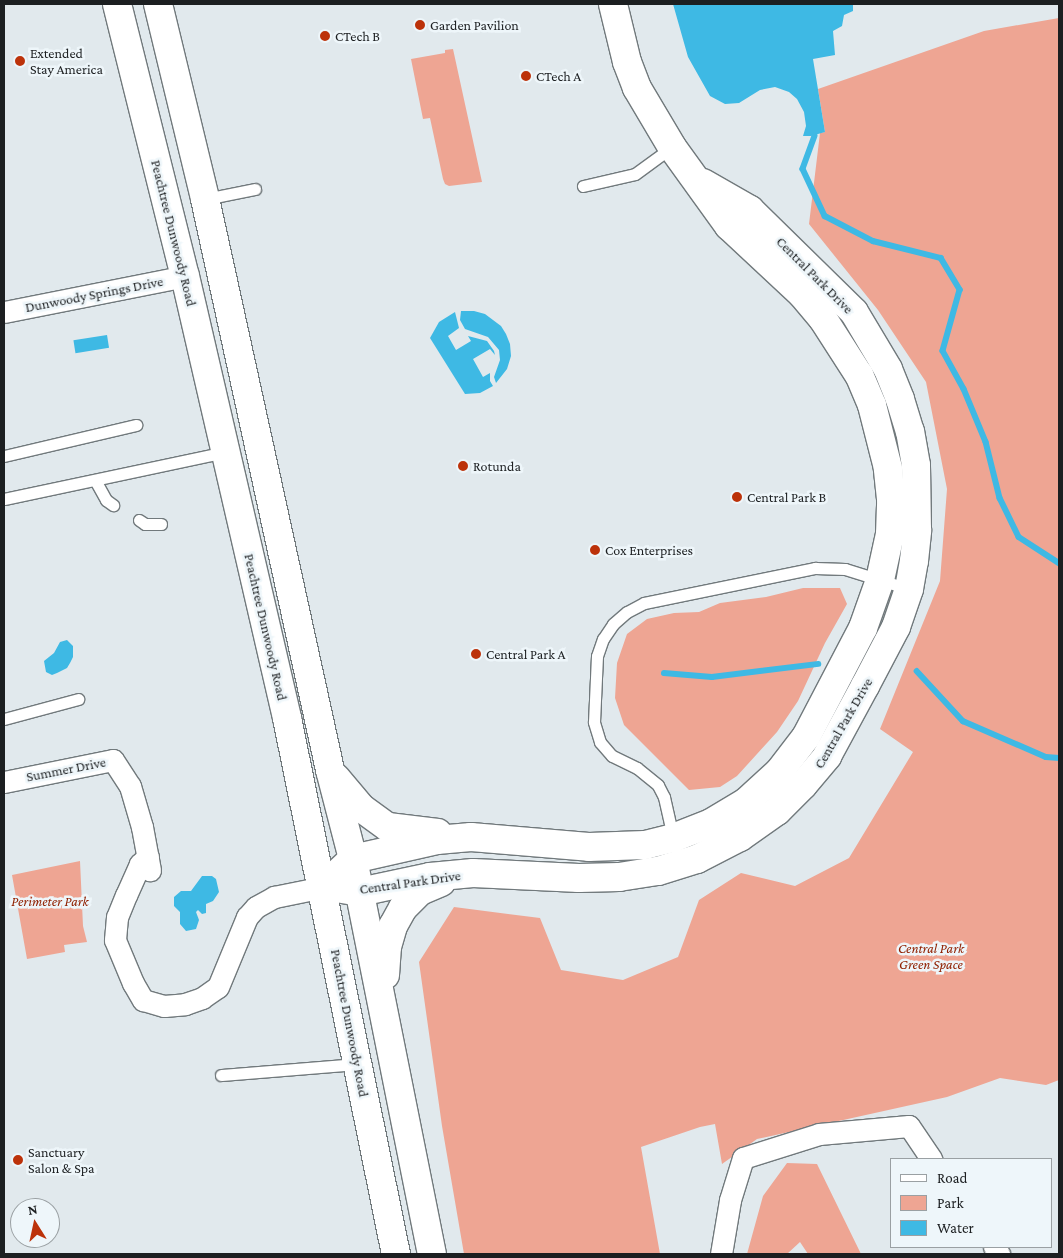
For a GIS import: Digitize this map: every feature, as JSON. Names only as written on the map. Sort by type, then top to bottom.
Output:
[{"type":"main road","name":"Peachtree Dunwoody Road","points":[[117,4],[185,276],[287,718],[323,887],[396,1254]]},
{"type":"main road","points":[[158,4],[204,199],[330,770],[353,859],[432,1254]]},
{"type":"main road","name":"Central Park Drive","points":[[323,887],[353,859],[437,840],[472,837],[589,847],[645,845],[673,838],[711,822],[746,802],[779,772],[806,737],[863,628],[880,580],[890,534],[891,500],[888,468],[872,405],[858,375],[823,319],[802,294],[729,226],[698,180],[672,147],[637,88],[626,62],[613,4]]},
{"type":"main road","name":"Central Park Drive","points":[[323,887],[360,892],[430,877],[474,873],[579,878],[619,877],[658,871],[697,859],[740,837],[777,811],[803,785],[827,756],[896,627],[909,589],[917,530],[916,465],[910,432],[900,399],[888,370],[854,312],[833,289],[750,210],[698,180]]},
{"type":"main road","points":[[330,770],[360,807],[388,827],[472,837]]},
{"type":"main road","points":[[383,1004],[387,947],[393,926],[403,908],[420,891],[474,873]]},
{"type":"street","name":"Dunwoody Springs Drive","points":[[4,312],[185,276]]},
{"type":"street","name":"Summer Drive","points":[[4,782],[113,760],[130,786],[142,827],[150,868],[145,888],[138,900],[117,917],[115,940],[133,983],[143,1000],[164,1006],[184,1004],[202,998],[218,987],[247,917],[256,907],[274,897],[323,887]]},
{"type":"street","points":[[721,1254],[730,1200],[743,1158],[819,1134],[909,1126],[931,1158]]},
{"type":"lane","points":[[583,186],[635,174],[672,147]]},
{"type":"lane","points":[[204,199],[255,189]]},
{"type":"lane","points":[[4,456],[136,425]]},
{"type":"lane","points":[[4,499],[226,452]]},
{"type":"lane","points":[[95,480],[106,500],[113,505]]},
{"type":"lane","points":[[139,520],[145,524],[161,524]]},
{"type":"lane","points":[[673,838],[664,797],[658,785],[637,768],[612,756],[600,742],[594,722],[597,656],[603,639],[613,624],[627,612],[644,603],[815,568],[846,569],[909,589]]},
{"type":"lane","points":[[4,719],[78,699]]},
{"type":"lane","points":[[221,1075],[358,1064]]},
{"type":"green space","name":"Central Park Green Space","points":[[1059,18],[1059,1080],[1046,1085],[1000,1078],[947,1097],[757,1139],[722,1164],[715,1124],[700,1127],[641,1147],[660,1254],[464,1254],[442,1126],[419,962],[454,907],[540,918],[561,970],[623,980],[678,957],[699,900],[741,873],[795,886],[849,858],[913,752],[880,729],[940,581],[947,489],[926,382],[878,310],[809,224],[820,133],[825,132],[818,89],[984,31]]},
{"type":"green space","points":[[453,49],[482,182],[449,186],[445,184],[443,179],[430,118],[423,119],[411,59],[445,53],[445,50]]},
{"type":"green space","points":[[803,588],[840,588],[847,604],[825,643],[798,701],[777,732],[737,776],[720,787],[689,790],[624,725],[615,698],[617,663],[627,634],[647,619],[674,613],[699,612],[720,603],[766,597]]},
{"type":"green space","name":"Perimeter Park","points":[[80,861],[83,926],[87,942],[64,945],[65,952],[27,959],[12,875]]},
{"type":"green space","points":[[787,1163],[817,1164],[861,1254],[808,1254],[800,1242],[787,1254],[747,1254],[763,1196]]},
{"type":"water","points":[[673,4],[853,4],[853,11],[844,15],[842,26],[833,31],[835,55],[813,59],[825,132],[803,136],[806,126],[804,112],[797,99],[789,92],[775,87],[760,90],[739,103],[725,104],[710,96],[688,57]]},
{"type":"water","points":[[461,311],[474,311],[485,314],[501,326],[506,334],[510,344],[511,356],[507,369],[496,383],[494,377],[500,360],[499,350],[488,337],[465,329],[460,320]]},
{"type":"water","points":[[455,312],[459,328],[448,336],[456,350],[471,341],[468,336],[487,341],[494,351],[495,355],[490,349],[473,359],[483,377],[490,373],[490,381],[493,386],[480,393],[465,394],[430,338],[439,322]]},
{"type":"water","points":[[107,335],[109,348],[75,353],[73,340]]},
{"type":"water","points":[[67,640],[73,646],[73,657],[67,668],[52,675],[46,672],[44,661],[54,653],[60,642]]},
{"type":"water","points":[[202,876],[212,876],[216,879],[219,892],[213,901],[206,904],[206,913],[202,914],[198,910],[196,912],[199,920],[196,929],[186,931],[180,924],[180,912],[174,906],[174,897],[181,891],[191,891]]},
{"type":"waterway","points":[[815,136],[803,169],[825,216],[873,241],[941,258],[960,290],[943,351],[964,389],[986,442],[1000,498],[1019,537],[1059,563]]},
{"type":"waterway","points":[[664,673],[712,677],[818,664]]},
{"type":"waterway","points":[[917,671],[963,721],[1046,757],[1059,758]]},
{"type":"place","name":"Garden Pavilion","points":[[420,25]]},
{"type":"place","name":"CTech B","points":[[325,36]]},
{"type":"place","name":"Extended Stay America","points":[[20,61]]},
{"type":"place","name":"CTech A","points":[[526,76]]},
{"type":"place","name":"Rotunda","points":[[463,466]]},
{"type":"place","name":"Central Park B","points":[[737,497]]},
{"type":"place","name":"Cox Enterprises","points":[[595,550]]},
{"type":"place","name":"Central Park A","points":[[476,654]]},
{"type":"place","name":"Sanctuary Salon & Spa","points":[[18,1160]]}]
